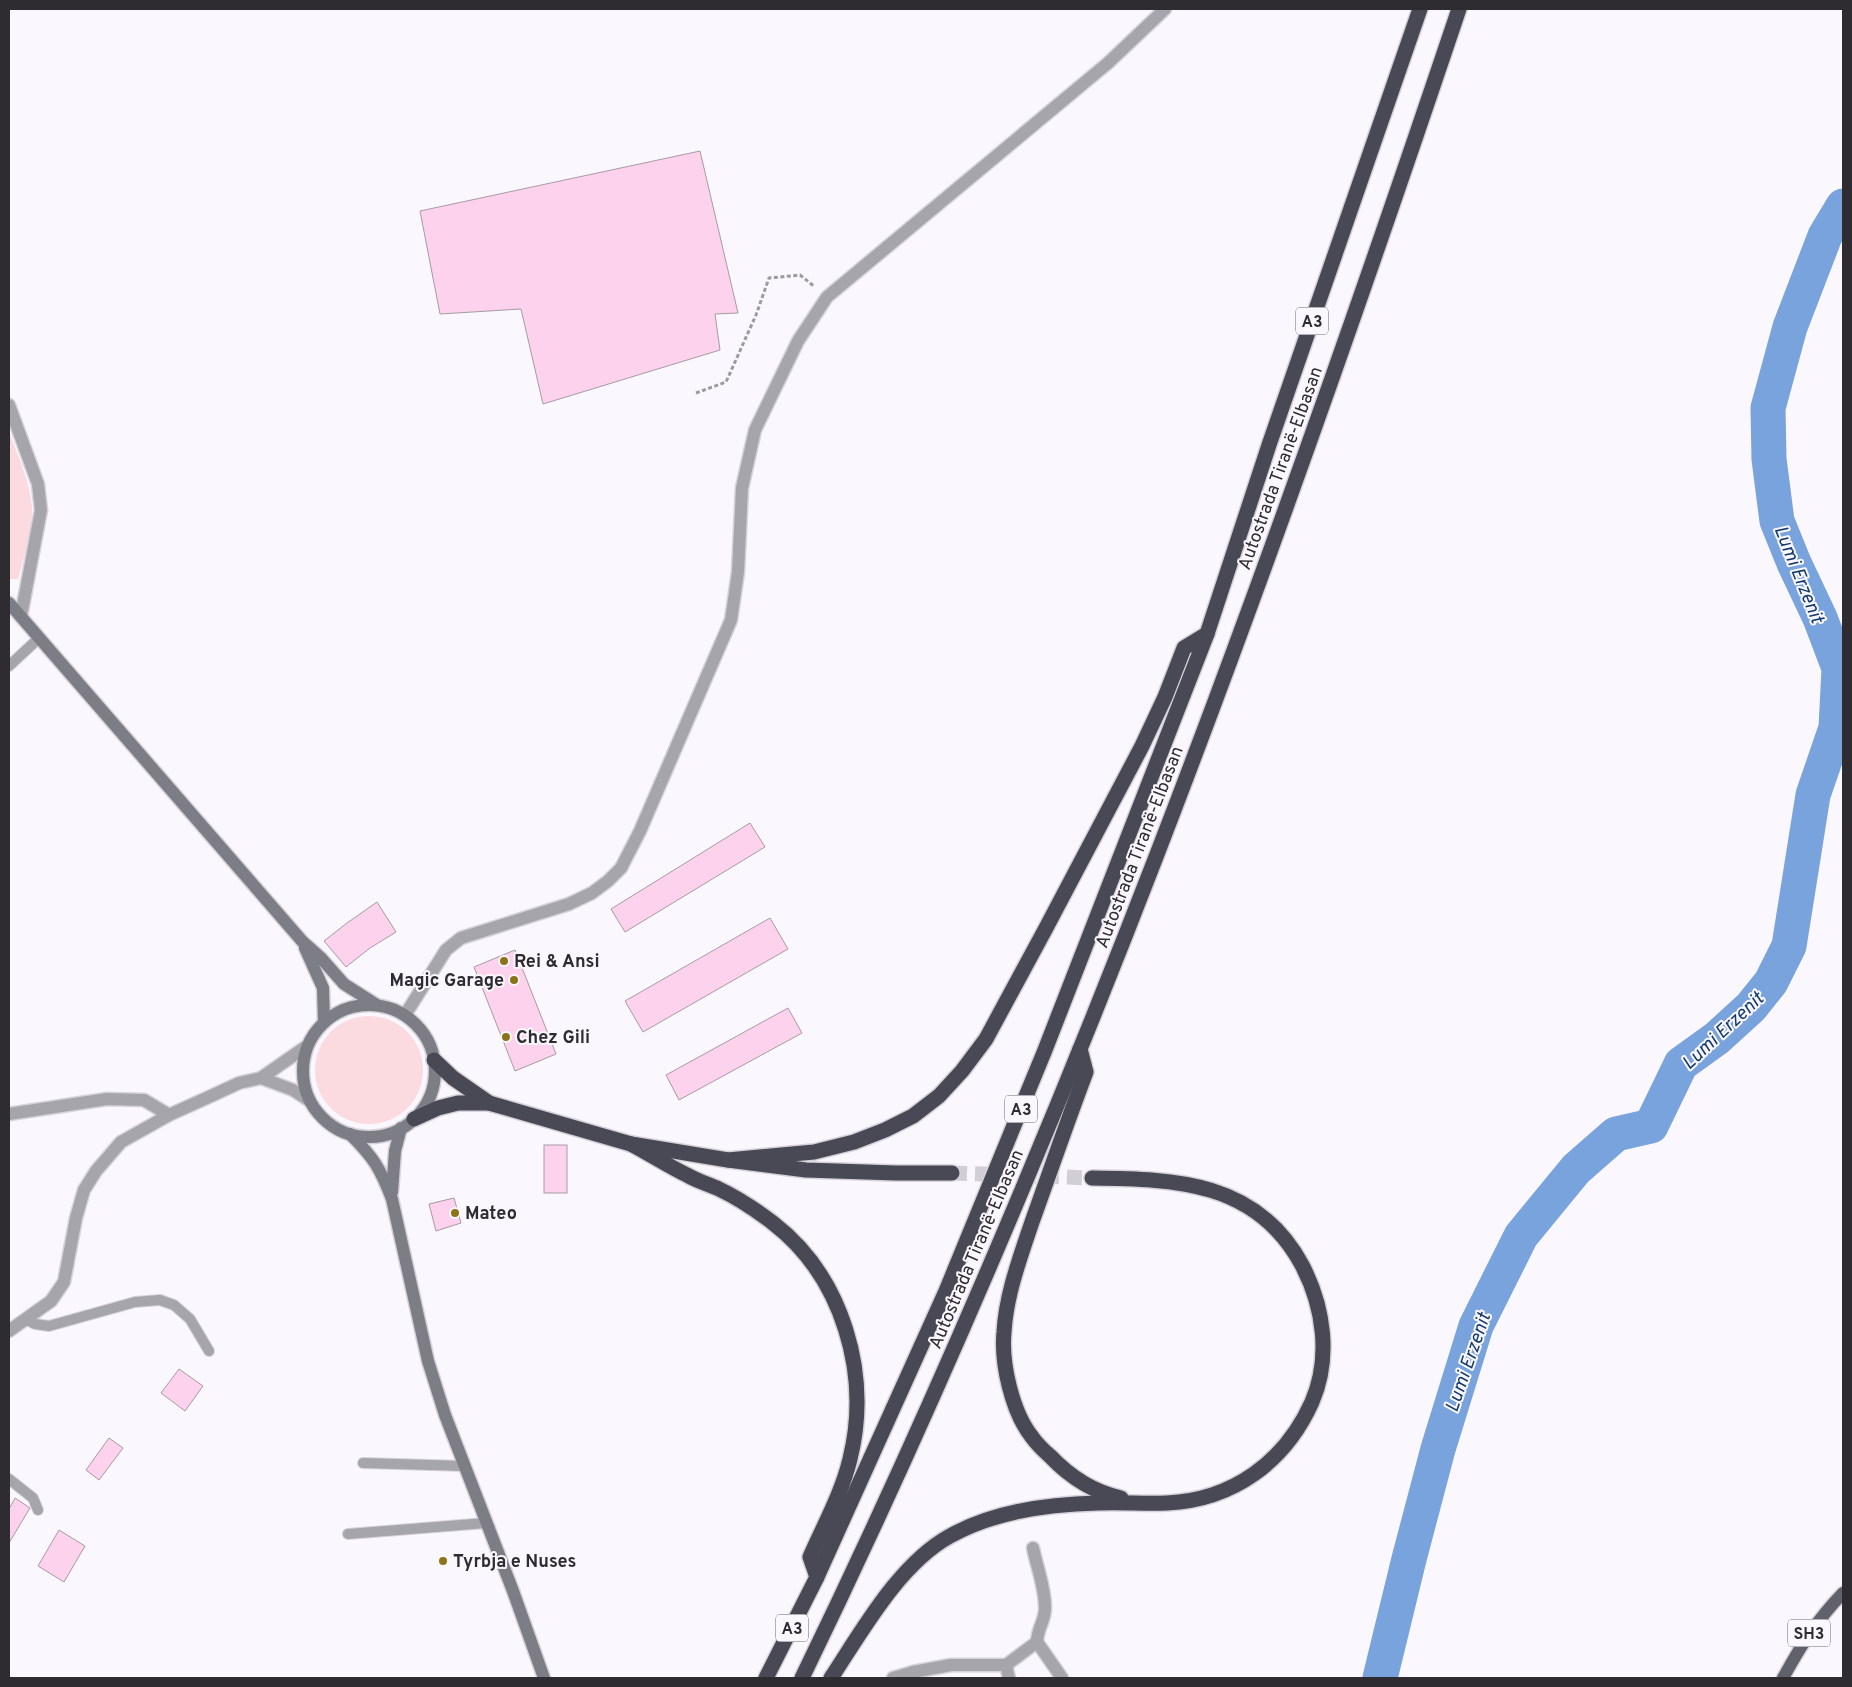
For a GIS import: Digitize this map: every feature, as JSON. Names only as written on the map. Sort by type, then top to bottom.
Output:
[{"type":"highway","name":"Autostrada Tiranë-Elbasan","points":[[766,1678],[817,1577],[946,1291],[1045,1050],[1207,634],[1269,445],[1420,9]]},
{"type":"highway","name":"Autostrada Tiranë-Elbasan","points":[[802,1678],[845,1590],[976,1300],[1080,1050],[1164,838],[1378,251],[1459,9]]},
{"type":"highway","points":[[728,1160],[814,1152],[854,1142],[912,1116],[939,1096],[962,1071],[986,1039],[1142,746],[1166,697],[1184,648],[1207,634]]},
{"type":"highway","points":[[1080,1050],[1086,1072],[1054,1158],[1008,1301],[1004,1332],[1007,1372],[1017,1406],[1030,1436],[1060,1466],[1080,1481],[1100,1492],[1146,1503]]},
{"type":"highway","points":[[434,1060],[453,1078],[489,1103]]},
{"type":"highway","points":[[414,1119],[438,1108],[458,1103],[489,1103],[631,1144],[728,1160],[806,1170],[896,1174],[952,1174]]},
{"type":"highway","points":[[631,1144],[689,1176],[720,1190],[774,1224],[811,1261],[838,1308],[848,1333],[854,1364],[858,1407],[850,1459],[840,1488],[810,1557],[817,1577]]},
{"type":"highway","points":[[831,1678],[874,1612],[908,1570],[949,1537],[980,1523],[1038,1509],[1079,1504],[1186,1502],[1228,1490],[1244,1482],[1278,1454],[1297,1431],[1314,1396],[1321,1374],[1323,1350],[1322,1324],[1317,1300],[1308,1276],[1296,1254],[1281,1234],[1264,1217],[1243,1204],[1196,1186],[1152,1179],[1092,1178]]},
{"type":"main road","points":[[9,603],[302,941],[321,958],[344,984],[377,1005]]},
{"type":"main road","points":[[302,941],[323,988],[324,1022]]},
{"type":"main road","points":[[363,1004],[377,1005],[392,1008],[405,1015],[416,1024],[425,1036],[431,1047],[434,1060],[435,1074],[433,1087],[428,1099],[414,1119],[390,1134],[363,1137],[338,1129],[327,1122],[310,1101],[303,1075],[307,1046],[314,1034],[324,1022],[348,1007],[363,1004]]},
{"type":"main road","points":[[392,1199],[395,1151],[402,1128]]},
{"type":"main road","points":[[350,1134],[374,1159],[383,1175],[392,1199],[428,1360],[445,1415],[544,1678]]},
{"type":"main road","name":"SH3","points":[[1784,1678],[1807,1635],[1843,1592]]},
{"type":"street","points":[[405,1015],[446,950],[461,938],[569,904],[592,893],[621,868],[644,823],[731,620],[738,572],[742,488],[755,430],[798,341],[827,298],[1108,64],[1165,9]]},
{"type":"street","points":[[9,405],[38,484],[42,510],[21,616]]},
{"type":"street","points":[[9,1331],[51,1301],[64,1282],[76,1218],[84,1190],[96,1171],[121,1142],[169,1115],[239,1083],[261,1078],[307,1046]]},
{"type":"street","points":[[261,1078],[293,1090],[310,1101]]},
{"type":"street","points":[[9,1114],[107,1099],[144,1100],[169,1115]]},
{"type":"street","points":[[1033,1548],[1036,1566],[1042,1583],[1046,1609],[1037,1632],[1037,1642],[1062,1678]]},
{"type":"street","points":[[893,1678],[951,1665],[1006,1665],[1037,1642]]},
{"type":"street","points":[[1006,1665],[1009,1678]]},
{"type":"lane","points":[[9,666],[39,638]]},
{"type":"lane","points":[[25,1319],[35,1324],[49,1326],[136,1302],[160,1300],[174,1305],[190,1319],[209,1351]]},
{"type":"lane","points":[[363,1463],[464,1466]]},
{"type":"lane","points":[[9,1479],[32,1498],[38,1510]]},
{"type":"lane","points":[[348,1534],[486,1523]]},
{"type":"path","points":[[696,393],[726,382],[756,315],[768,278],[800,275],[827,298]]},
{"type":"shaded area","points":[[9,432],[26,478],[32,507],[30,533],[18,579],[9,579]]},
{"type":"shaded area","points":[[369,1016],[390,1020],[407,1032],[419,1049],[423,1070],[419,1091],[407,1108],[390,1120],[369,1124],[348,1120],[331,1108],[319,1091],[315,1070],[319,1049],[331,1032],[348,1020]]},
{"type":"building","points":[[700,151],[738,313],[715,314],[720,350],[543,404],[521,309],[440,314],[420,211]]},
{"type":"building","points":[[750,823],[765,847],[625,932],[611,909]]},
{"type":"building","points":[[377,902],[396,932],[370,948],[346,967],[324,941]]},
{"type":"building","points":[[770,918],[788,949],[643,1032],[625,1001]]},
{"type":"building","points":[[515,950],[556,1054],[515,1071],[474,967]]},
{"type":"building","points":[[788,1008],[802,1033],[679,1100],[666,1075]]},
{"type":"building","points":[[544,1145],[567,1145],[567,1193],[544,1193]]},
{"type":"building","points":[[454,1198],[461,1223],[436,1231],[429,1204]]},
{"type":"building","points":[[179,1369],[203,1386],[185,1411],[161,1393]]},
{"type":"building","points":[[109,1438],[123,1448],[99,1480],[86,1470]]},
{"type":"building","points":[[15,1498],[30,1508],[9,1543],[9,1509]]},
{"type":"building","points":[[59,1530],[85,1546],[64,1582],[38,1566]]},
{"type":"waterway","name":"Lumi Erzenit","points":[[1380,1678],[1438,1449],[1476,1326],[1521,1236],[1576,1169],[1616,1134],[1651,1126],[1681,1064],[1717,1038],[1751,1007],[1771,982],[1789,946],[1813,795],[1836,728],[1839,668],[1820,618],[1777,521],[1769,459],[1768,408],[1790,327],[1825,236],[1843,206]]},
{"type":"tunnel","points":[[952,1173],[1092,1178]]},
{"type":"place","name":"Rei & Ansi","points":[[504,961]]},
{"type":"place","name":"Magic Garage","points":[[514,980]]},
{"type":"place","name":"Chez Gili","points":[[506,1037]]},
{"type":"place","name":"Mateo","points":[[455,1213]]},
{"type":"place","name":"Tyrbja e Nuses","points":[[443,1561]]}]
